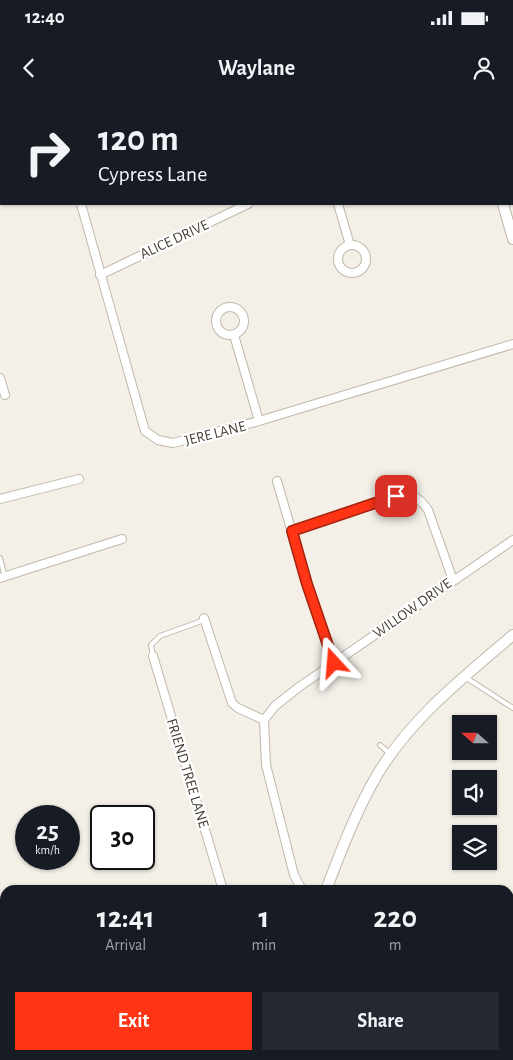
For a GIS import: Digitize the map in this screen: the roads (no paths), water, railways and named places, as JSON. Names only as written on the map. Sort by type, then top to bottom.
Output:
[{"type":"street","name":"JERE LANE","points":[[82,205],[145,431],[158,440],[173,443],[259,421],[513,344]]},
{"type":"street","name":"ALICE DRIVE","points":[[100,274],[246,205]]},
{"type":"street","points":[[338,205],[350,245]]},
{"type":"street","points":[[503,205],[513,239]]},
{"type":"street","points":[[234,335],[259,421]]},
{"type":"street","points":[[0,378],[5,395]]},
{"type":"street","points":[[0,499],[79,479]]},
{"type":"street","points":[[277,480],[307,584],[334,663]]},
{"type":"street","points":[[292,531],[396,496],[412,495],[422,501],[428,510],[453,580]]},
{"type":"street","points":[[2,577],[122,539]]},
{"type":"street","name":"WILLOW DRIVE","points":[[264,720],[280,702],[513,540]]},
{"type":"street","points":[[204,618],[232,702],[238,708],[264,720],[266,764],[294,875],[299,885]]},
{"type":"street","points":[[328,885],[360,808],[391,754],[420,718],[513,635]]},
{"type":"street","name":"FRIEND TREE LANE","points":[[152,656],[221,885]]},
{"type":"lane","points":[[0,558],[2,577]]},
{"type":"lane","points":[[152,656],[151,645],[156,638],[199,622],[204,618]]},
{"type":"lane","points":[[465,677],[513,708]]},
{"type":"lane","points":[[380,745],[391,754]]}]
